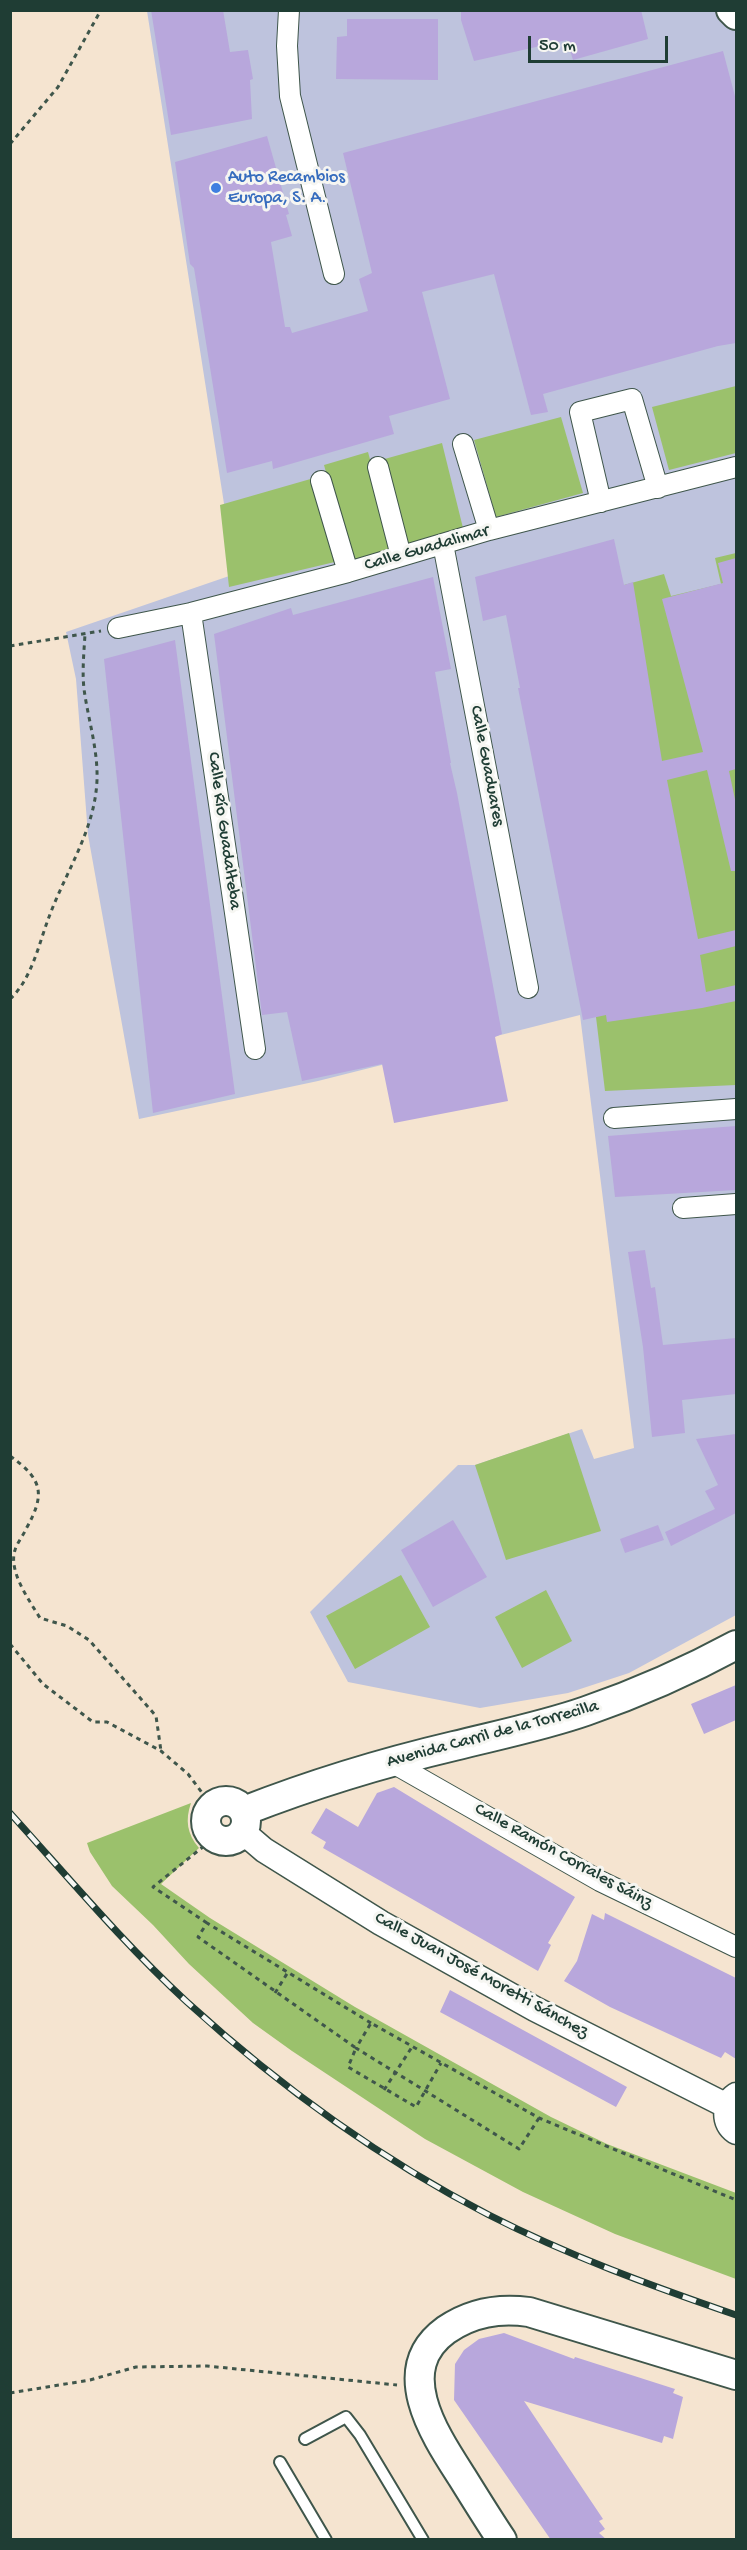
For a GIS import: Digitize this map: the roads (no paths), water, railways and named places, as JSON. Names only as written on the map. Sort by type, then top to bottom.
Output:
[{"type":"main road","points":[[731,10],[736,15]]},
{"type":"main road","name":"Avenida Carril de la Torrecilla","points":[[212,1806],[206,1822],[215,1837],[224,1841],[231,1840],[250,1831],[324,1781],[453,1746],[515,1732],[585,1711],[647,1688],[736,1645]]},
{"type":"main road","points":[[502,2540],[433,2432],[420,2387],[423,2356],[442,2333],[473,2316],[500,2310],[530,2312],[736,2375]]},
{"type":"street","points":[[289,10],[287,46],[290,96],[334,274]]},
{"type":"street","points":[[601,502],[580,412],[632,399],[658,488]]},
{"type":"street","points":[[463,444],[489,530]]},
{"type":"street","points":[[378,467],[401,556]]},
{"type":"street","name":"Calle Guadalimar","points":[[118,628],[191,613],[348,572],[489,530],[736,467]]},
{"type":"street","points":[[321,481],[348,572]]},
{"type":"street","name":"Calle Guaduares","points":[[443,544],[528,988]]},
{"type":"street","name":"Calle Río Guadalteba","points":[[191,613],[255,1049]]},
{"type":"street","points":[[614,1118],[736,1109]]},
{"type":"street","points":[[683,1208],[736,1204]]},
{"type":"street","name":"Calle Ramón Corrales Sáinz","points":[[393,1763],[600,1881],[736,1947]]},
{"type":"street","name":"Calle Juan José Moretti Sánchez","points":[[250,1831],[381,1923],[524,2003],[732,2101]]},
{"type":"street","points":[[732,2101],[727,2122],[736,2132]]},
{"type":"lane","points":[[305,2439],[346,2417],[360,2435],[423,2540]]},
{"type":"lane","points":[[280,2462],[326,2540]]},
{"type":"railway","points":[[10,1813],[141,1957],[187,2002],[293,2091],[369,2145],[448,2193],[519,2230],[611,2270],[736,2315]]},
{"type":"place","name":"Auto Recambios Europa, S. A.","points":[[216,188]]}]
